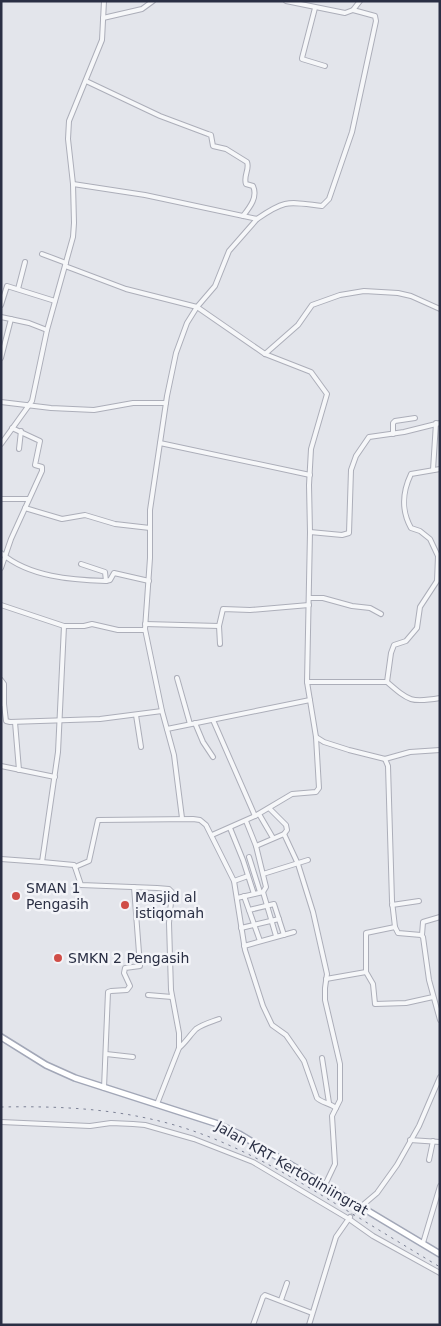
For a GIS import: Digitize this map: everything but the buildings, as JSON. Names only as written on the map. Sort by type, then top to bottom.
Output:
[{"type":"main road","name":"Jalan KRT Kertodiniingrat","points":[[1,1037],[46,1065],[75,1078],[218,1124],[239,1134],[325,1185],[359,1208],[440,1254]]},
{"type":"street","points":[[1,444],[32,401],[47,330],[72,242],[74,223],[69,121],[102,40],[104,1]]},
{"type":"street","points":[[103,18],[142,8],[153,1]]},
{"type":"street","points":[[286,1],[345,13],[353,10],[360,1]]},
{"type":"street","points":[[315,8],[302,59],[325,66]]},
{"type":"street","points":[[182,818],[174,755],[162,712],[145,630],[149,581],[150,510],[166,404],[176,353],[187,323],[197,307],[215,286],[230,250],[257,219],[276,206],[292,202],[322,206],[329,199],[352,132],[377,18],[372,14],[353,10]]},
{"type":"street","points":[[86,81],[160,116],[211,135],[213,146],[226,149],[247,162],[248,168],[245,181],[246,184],[253,186],[255,195],[243,216]]},
{"type":"street","points":[[73,184],[145,195],[257,219]]},
{"type":"street","points":[[42,254],[126,289],[197,307],[265,354],[311,372],[327,391],[327,399],[311,449],[310,475],[308,682],[316,737],[320,788],[318,791],[292,794],[270,809],[212,835]]},
{"type":"street","points":[[18,289],[25,262]]},
{"type":"street","points":[[1,305],[7,286],[55,301]]},
{"type":"street","points":[[265,354],[298,325],[312,305],[349,292],[364,291],[404,295],[421,300],[440,309]]},
{"type":"street","points":[[1,317],[29,323],[47,330]]},
{"type":"street","points":[[1,358],[11,319]]},
{"type":"street","points":[[1,402],[29,406],[94,410],[133,403],[166,404]]},
{"type":"street","points":[[393,434],[394,421],[415,418]]},
{"type":"street","points":[[310,532],[344,535],[349,533],[350,475],[354,460],[369,437],[393,434],[438,423],[433,470]]},
{"type":"street","points":[[1,568],[28,499],[42,474],[42,467],[35,464],[40,442],[12,428]]},
{"type":"street","points":[[19,449],[21,431]]},
{"type":"street","points":[[160,443],[310,475]]},
{"type":"street","points":[[387,682],[394,645],[406,641],[417,628],[420,607],[437,582],[438,556],[430,539],[420,531],[411,528],[405,517],[403,506],[407,481],[411,474],[440,469]]},
{"type":"street","points":[[1,499],[28,499]]},
{"type":"street","points":[[25,508],[64,519],[85,515],[116,524],[150,528]]},
{"type":"street","points":[[1,553],[5,557],[29,568],[53,576],[106,582],[110,580],[114,573],[149,581]]},
{"type":"street","points":[[81,564],[105,572],[106,582]]},
{"type":"street","points":[[309,598],[323,598],[352,606],[370,608],[381,614]]},
{"type":"street","points":[[1,605],[64,626],[92,624],[118,630],[145,630]]},
{"type":"street","points":[[220,644],[218,626],[222,611],[226,608],[250,610],[309,605]]},
{"type":"street","points":[[145,624],[218,626]]},
{"type":"street","points":[[42,862],[55,777],[64,626]]},
{"type":"street","points":[[177,678],[192,724],[213,757]]},
{"type":"street","points":[[1,680],[4,684],[3,704],[6,721],[59,720],[162,712]]},
{"type":"street","points":[[308,682],[387,682],[405,698],[418,702],[440,698]]},
{"type":"street","points":[[167,729],[310,700]]},
{"type":"street","points":[[136,715],[141,747]]},
{"type":"street","points":[[213,720],[257,815],[273,838]]},
{"type":"street","points":[[15,722],[18,770]]},
{"type":"street","points":[[316,737],[324,742],[349,750],[386,759],[410,752],[440,750]]},
{"type":"street","points":[[386,759],[388,766],[392,905],[395,927],[401,934],[422,935]]},
{"type":"street","points":[[3,767],[55,777]]},
{"type":"street","points":[[256,846],[284,834],[287,830],[287,827],[270,809]]},
{"type":"street","points":[[75,867],[89,861],[98,820],[182,818],[200,820],[212,835],[234,881],[244,946],[255,985],[271,1022],[286,1035],[304,1061],[317,1098],[336,1108]]},
{"type":"street","points":[[237,898],[261,892],[266,888],[258,852],[246,821]]},
{"type":"street","points":[[230,828],[254,894]]},
{"type":"street","points":[[284,834],[298,864],[313,912],[327,974],[325,1000],[339,1054],[341,1096],[332,1119],[335,1164],[325,1185]]},
{"type":"street","points":[[243,860],[258,852]]},
{"type":"street","points":[[248,857],[267,905],[276,936]]},
{"type":"street","points":[[1,859],[74,865],[81,885],[168,889],[172,892],[169,928],[172,997],[179,1032],[179,1048],[157,1104]]},
{"type":"street","points":[[264,874],[308,860]]},
{"type":"street","points":[[234,881],[248,876]]},
{"type":"street","points":[[104,1088],[108,992],[110,990],[127,990],[130,986],[124,973],[125,968],[140,966],[134,887]]},
{"type":"street","points":[[244,896],[260,941]]},
{"type":"street","points":[[392,905],[419,901]]},
{"type":"street","points":[[249,910],[275,904],[284,935]]},
{"type":"street","points":[[440,917],[423,922],[422,935],[424,938],[429,980],[440,1020]]},
{"type":"street","points":[[241,928],[279,919]]},
{"type":"street","points":[[395,927],[366,933],[366,972],[373,984],[375,1004],[406,1003],[434,997]]},
{"type":"street","points":[[244,946],[294,932]]},
{"type":"street","points":[[326,979],[366,972]]},
{"type":"street","points":[[148,995],[172,997]]},
{"type":"street","points":[[179,1048],[195,1030],[220,1019]]},
{"type":"street","points":[[106,1054],[133,1057]]},
{"type":"street","points":[[322,1058],[329,1103]]},
{"type":"street","points":[[359,1208],[377,1193],[388,1180],[434,1092],[440,1076]]},
{"type":"street","points":[[1,1122],[90,1126],[111,1123],[133,1124],[184,1136],[253,1162],[350,1218],[373,1236],[440,1273]]},
{"type":"street","points":[[410,1140],[440,1142]]},
{"type":"street","points":[[429,1160],[433,1141]]},
{"type":"street","points":[[423,1243],[440,1186]]},
{"type":"street","points":[[309,1325],[336,1237],[350,1218]]},
{"type":"street","points":[[281,1300],[287,1283]]},
{"type":"street","points":[[253,1325],[265,1295],[312,1313]]},
{"type":"tunnel","points":[[350,1217],[357,1210]]},
{"type":"railway","points":[[1,1107],[98,1110],[179,1126],[249,1154],[293,1178],[440,1267]]},
{"type":"place","name":"SMAN 1 Pengasih","points":[[16,896]]},
{"type":"place","name":"Masjid al istiqomah","points":[[125,905]]},
{"type":"place","name":"SMKN 2 Pengasih","points":[[58,958]]}]
